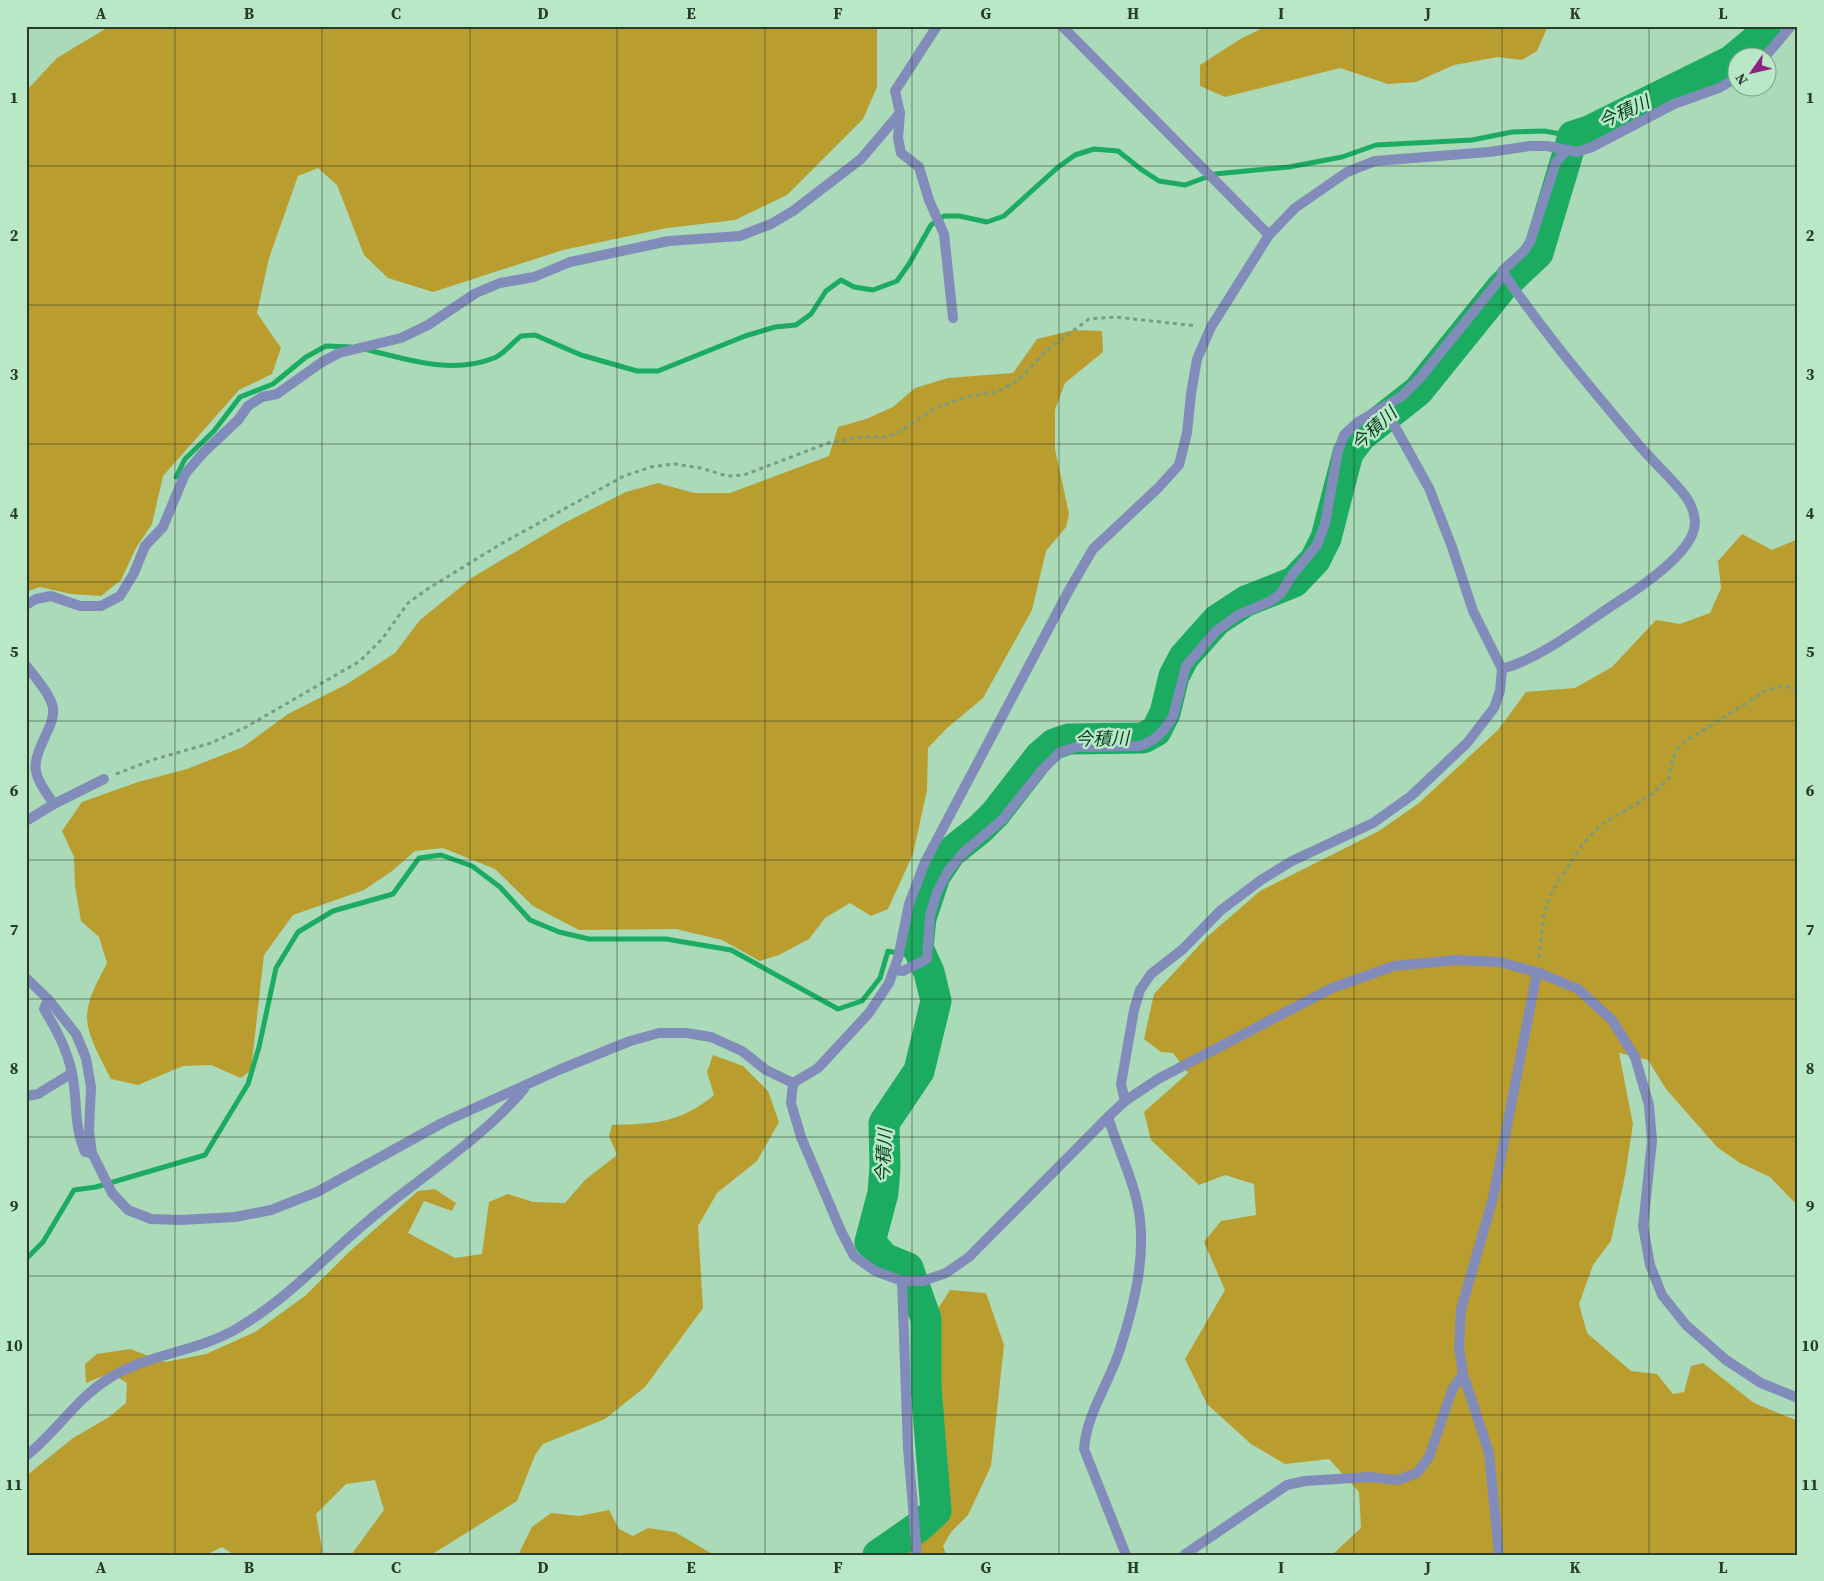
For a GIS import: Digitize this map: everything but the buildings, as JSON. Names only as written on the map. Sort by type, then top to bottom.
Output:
[{"type":"street","points":[[938,26],[895,91],[900,113],[898,138],[901,153],[919,167],[929,200],[944,234],[953,318]]},
{"type":"street","points":[[1062,26],[1269,235]]},
{"type":"street","points":[[1772,48],[1791,26]]},
{"type":"street","points":[[793,1083],[818,1068],[869,1014],[889,983],[894,970],[909,904],[925,862],[1068,592],[1093,549],[1118,523],[1158,488],[1179,464],[1187,433],[1190,394],[1197,359],[1211,327],[1269,235],[1295,208],[1346,172],[1375,161],[1404,157],[1489,152],[1530,146],[1547,146],[1577,152],[1592,147],[1674,104],[1726,84]]},
{"type":"street","points":[[26,605],[36,599],[51,596],[80,606],[101,606],[120,596],[134,573],[145,546],[163,528],[185,474],[197,460],[228,431],[248,406],[262,397],[276,394],[322,362],[339,353],[401,338],[428,325],[476,293],[500,284],[534,277],[570,262],[669,241],[740,236],[771,224],[793,211],[861,159],[900,113]]},
{"type":"street","points":[[1502,669],[1525,662],[1628,595],[1664,568],[1687,546],[1694,529],[1694,514],[1687,498],[1639,445],[1557,346],[1502,271],[1524,251],[1530,242],[1556,162],[1566,150]]},
{"type":"street","points":[[894,970],[903,971],[927,959],[930,916],[937,892],[948,871],[964,852],[1002,820],[1042,770],[1060,752],[1076,747],[1140,746],[1153,740],[1163,731],[1173,717],[1186,666],[1216,631],[1238,615],[1271,601],[1281,593],[1293,574],[1317,544],[1325,524],[1338,451],[1344,435],[1358,422],[1402,396],[1420,378],[1504,274]]},
{"type":"street","points":[[1125,1101],[1121,1084],[1134,1010],[1140,990],[1152,974],[1183,949],[1220,911],[1261,880],[1292,861],[1373,823],[1431,779],[1482,726],[1494,708],[1500,691],[1502,669],[1473,611],[1452,547],[1428,488],[1384,407]]},
{"type":"street","points":[[26,665],[46,694],[53,709],[50,725],[37,755],[35,767],[37,780],[54,804]]},
{"type":"street","points":[[26,821],[54,804],[104,779]]},
{"type":"street","points":[[793,1083],[791,1103],[801,1137],[840,1230],[854,1256],[876,1271],[902,1281],[923,1281],[946,1273],[969,1257],[1125,1101],[1158,1079],[1332,988],[1394,966],[1457,960],[1499,962],[1537,972],[1578,989],[1612,1020],[1635,1057],[1648,1105],[1652,1141],[1643,1226],[1650,1265],[1662,1295],[1686,1325],[1726,1360],[1761,1383],[1798,1398]]},
{"type":"street","points":[[1499,1555],[1489,1453],[1463,1374],[1459,1348],[1460,1309],[1493,1198],[1537,972]]},
{"type":"street","points":[[26,978],[48,999],[76,1034],[86,1058],[91,1087],[89,1132],[92,1153],[112,1193],[128,1210],[151,1219],[180,1220],[235,1217],[271,1210],[317,1192],[444,1122],[630,1041],[659,1033],[686,1033],[711,1036],[742,1052],[766,1070],[793,1083]]},
{"type":"street","points":[[48,999],[44,1009],[56,1030],[72,1073],[78,1135],[85,1152],[92,1153]]},
{"type":"street","points":[[26,1096],[38,1094],[72,1073]]},
{"type":"street","points":[[26,1456],[50,1434],[88,1393],[106,1380],[135,1363],[210,1343],[274,1306],[369,1220],[426,1177],[511,1104],[526,1086]]},
{"type":"street","points":[[1108,1117],[1140,1217],[1140,1269],[1119,1351],[1095,1403],[1085,1434],[1084,1449],[1126,1555]]},
{"type":"street","points":[[902,1281],[908,1458],[916,1555]]},
{"type":"street","points":[[1184,1555],[1288,1484],[1305,1481],[1369,1477],[1398,1480],[1417,1473],[1429,1457],[1452,1390],[1463,1374]]},
{"type":"path","points":[[104,779],[152,760],[211,743],[272,713],[360,661],[383,638],[408,603],[426,590],[508,540],[624,476],[651,467],[674,464],[701,468],[726,476],[744,475],[828,443],[860,437],[891,435],[935,408],[966,398],[999,391],[1018,380],[1047,350],[1089,319],[1115,317],[1211,327]]},
{"type":"path","points":[[1537,972],[1544,913],[1553,890],[1582,845],[1602,824],[1651,796],[1669,779],[1672,760],[1680,746],[1765,691],[1782,686],[1798,689]]},
{"type":"shaded area","points":[[110,26],[877,26],[877,87],[863,119],[787,195],[735,220],[667,228],[563,250],[433,292],[388,278],[364,255],[337,185],[318,168],[298,176],[269,258],[257,313],[281,348],[272,374],[239,390],[163,476],[152,524],[136,548],[121,580],[101,596],[71,594],[40,587],[26,592],[26,91],[57,58]]},
{"type":"shaded area","points":[[1267,26],[1548,26],[1537,51],[1522,60],[1498,57],[1454,65],[1416,82],[1388,84],[1340,68],[1225,97],[1200,86],[1200,65],[1242,38]]},
{"type":"shaded area","points":[[1074,330],[1102,331],[1103,352],[1065,383],[1055,410],[1055,449],[1069,514],[1066,527],[1046,551],[1032,610],[983,698],[946,729],[928,748],[927,790],[913,854],[888,909],[871,916],[850,903],[825,918],[809,939],[779,955],[760,961],[722,940],[676,929],[579,930],[533,906],[495,869],[443,848],[415,851],[392,871],[364,890],[293,915],[264,955],[251,1070],[241,1078],[211,1065],[183,1066],[138,1085],[111,1079],[92,1041],[87,1017],[91,996],[107,963],[99,937],[81,921],[75,886],[74,857],[62,831],[82,802],[138,782],[187,769],[243,747],[288,714],[347,684],[395,653],[420,620],[473,577],[564,523],[626,492],[658,483],[694,493],[730,493],[829,456],[838,427],[866,419],[893,407],[915,388],[948,378],[1013,373],[1037,339]]},
{"type":"shaded area","points":[[1742,534],[1772,550],[1798,539],[1798,1206],[1770,1177],[1740,1163],[1717,1147],[1666,1089],[1648,1060],[1619,1053],[1633,1124],[1625,1176],[1611,1241],[1593,1265],[1579,1304],[1587,1333],[1631,1371],[1657,1374],[1673,1394],[1684,1392],[1691,1366],[1703,1363],[1754,1403],[1798,1421],[1798,1555],[1332,1555],[1361,1528],[1359,1492],[1329,1459],[1285,1464],[1251,1444],[1207,1404],[1185,1359],[1225,1290],[1204,1242],[1221,1221],[1256,1215],[1254,1184],[1225,1175],[1199,1185],[1151,1140],[1144,1112],[1188,1073],[1173,1053],[1161,1052],[1144,1039],[1154,994],[1207,937],[1260,891],[1379,831],[1419,803],[1498,730],[1526,692],[1575,688],[1612,667],[1656,620],[1680,624],[1710,613],[1721,588],[1718,561]]},
{"type":"shaded area","points":[[713,1055],[743,1066],[768,1091],[779,1122],[757,1161],[717,1193],[698,1226],[703,1308],[645,1387],[605,1419],[543,1444],[535,1455],[517,1501],[431,1555],[351,1555],[384,1510],[375,1480],[346,1484],[316,1514],[323,1555],[234,1555],[222,1547],[206,1555],[26,1555],[26,1476],[73,1438],[109,1417],[126,1403],[127,1383],[110,1373],[86,1383],[85,1364],[97,1354],[130,1349],[165,1362],[206,1354],[255,1332],[305,1296],[349,1252],[418,1191],[435,1189],[456,1203],[452,1211],[424,1201],[408,1233],[455,1258],[482,1254],[489,1202],[508,1194],[533,1202],[565,1203],[585,1180],[617,1155],[609,1136],[612,1125],[641,1124],[678,1117],[714,1095],[707,1072]]},
{"type":"shaded area","points":[[950,1290],[986,1293],[1004,1345],[991,1466],[968,1515],[951,1532],[943,1546],[946,1555],[887,1555],[941,1518],[929,1323]]},
{"type":"shaded area","points":[[609,1510],[619,1529],[633,1536],[648,1528],[675,1532],[714,1555],[518,1555],[532,1527],[551,1513],[579,1516]]},
{"type":"waterway","name":"今積川","points":[[878,1555],[921,1525],[936,1511],[926,1387],[926,1319],[908,1268],[884,1258],[870,1242],[883,1193],[885,1167],[884,1123],[919,1071],[936,1001],[929,972],[918,948],[921,918],[935,876],[951,852],[980,829],[995,814],[1040,756],[1054,744],[1069,739],[1143,738],[1156,731],[1165,713],[1174,676],[1184,657],[1217,620],[1246,601],[1294,582],[1315,560],[1326,538],[1348,453],[1361,436],[1418,391],[1502,287],[1538,253],[1573,136],[1589,131],[1731,61],[1755,41],[1766,26]]},
{"type":"waterway","points":[[364,349],[429,364],[462,365],[494,358],[521,336],[535,335],[581,355],[637,371],[658,371],[745,336],[775,327],[796,325],[811,314],[826,291],[841,280],[854,287],[873,290],[897,281],[931,225],[944,216],[959,216],[987,222],[1004,216],[1057,168],[1075,155],[1094,149],[1118,151],[1159,181],[1185,185],[1215,174],[1289,167],[1342,157],[1376,145],[1472,140],[1512,132],[1544,131],[1573,136]]},
{"type":"waterway","points":[[176,477],[185,459],[214,431],[240,397],[273,384],[306,357],[326,346],[351,347]]},
{"type":"waterway","points":[[26,1259],[43,1242],[74,1190],[96,1187],[205,1155],[248,1084],[259,1047],[276,968],[298,932],[333,911],[393,894],[419,858],[441,855],[472,866],[500,887],[530,920],[559,932],[589,939],[666,939],[731,950],[838,1009],[862,1001],[880,978],[888,951],[912,956],[918,948]]}]
